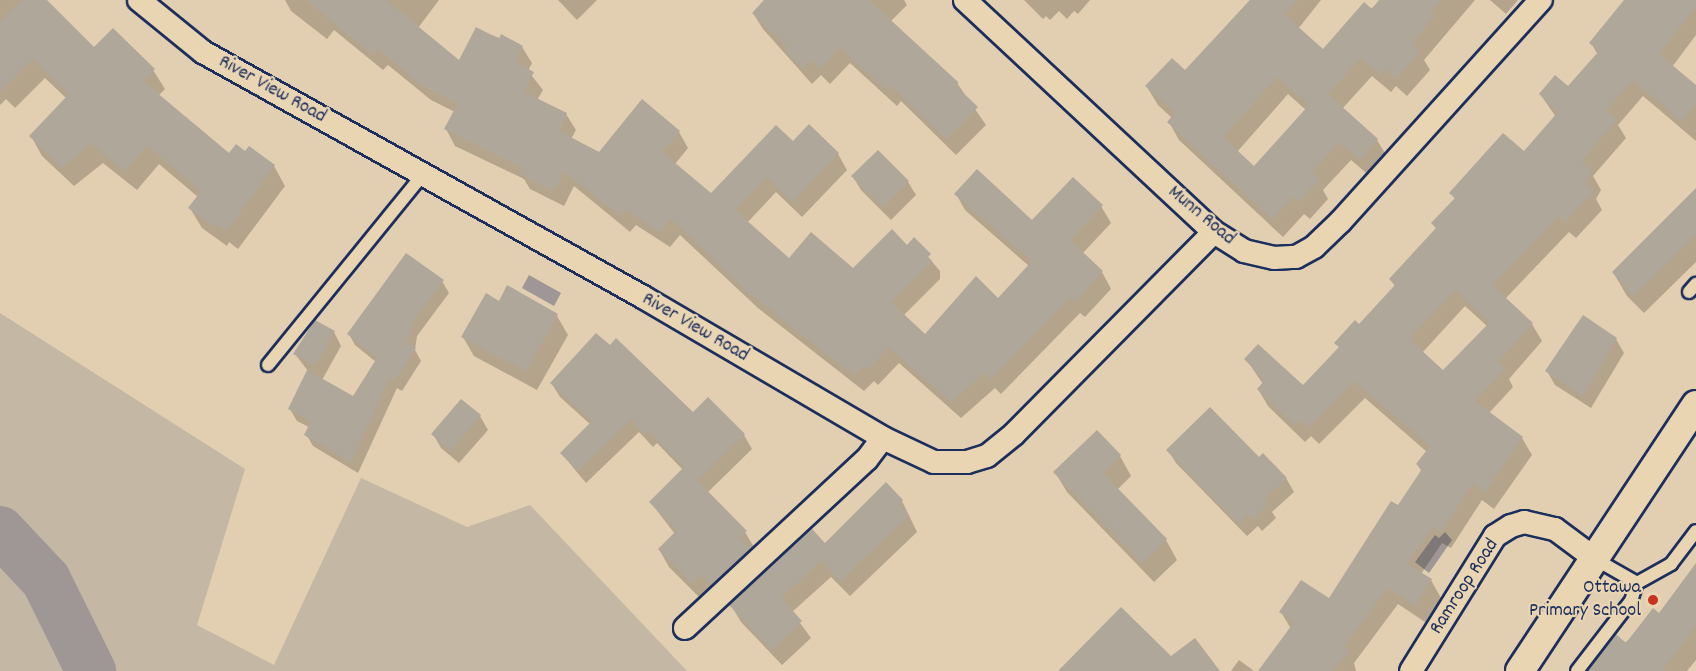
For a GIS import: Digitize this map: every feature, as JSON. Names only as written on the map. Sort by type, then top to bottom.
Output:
[{"type":"street","name":"River View Road","points":[[139,0],[203,52],[644,297],[883,438],[934,462],[967,462],[987,456],[1014,434],[1214,232]]},
{"type":"street","name":"Munn Road","points":[[964,0],[1214,232],[1244,251],[1274,258],[1296,257],[1314,247],[1541,0]]},
{"type":"street","points":[[1520,671],[1696,405]]},
{"type":"street","points":[[685,628],[867,459],[883,438]]},
{"type":"street","name":"Ramroop Road","points":[[1411,671],[1495,536],[1511,526],[1524,522],[1555,529],[1593,558]]},
{"type":"lane","points":[[268,365],[423,174]]},
{"type":"lane","points":[[1577,671],[1631,601],[1637,583],[1671,564],[1696,531]]},
{"type":"lane","points":[[1593,558],[1637,583]]},
{"type":"shaded area","points":[[529,275],[561,293],[554,306],[522,288]]},
{"type":"shaded area","points":[[0,313],[245,469],[197,625],[274,665],[361,478],[467,527],[530,505],[687,671],[0,671]]},
{"type":"shaded area","points":[[1445,532],[1452,540],[1429,573],[1415,562],[1435,535],[1439,538]]},
{"type":"building","points":[[22,0],[47,0],[94,47],[113,28],[155,69],[143,81],[229,153],[236,144],[245,151],[249,146],[275,165],[227,230],[217,224],[215,227],[188,208],[201,191],[147,145],[125,171],[91,144],[62,167],[29,136],[69,94],[33,59],[0,92],[0,22]]},
{"type":"building","points":[[306,0],[386,0],[459,60],[476,27],[499,39],[501,34],[523,46],[515,62],[534,72],[524,92],[567,113],[559,131],[599,152],[642,99],[680,131],[662,152],[711,193],[776,125],[793,141],[809,124],[839,153],[792,202],[766,177],[735,210],[789,258],[811,232],[853,268],[892,229],[907,245],[914,237],[931,254],[928,257],[932,261],[891,302],[925,334],[976,276],[998,298],[1032,261],[954,194],[977,169],[1032,220],[1073,177],[1103,205],[1070,240],[1103,271],[1075,302],[1070,297],[991,379],[984,373],[951,402],[889,347],[868,369],[864,365],[854,376],[747,291],[671,219],[660,232],[626,210],[620,216],[564,171],[554,191],[519,173],[522,167],[444,129],[458,103],[420,84],[378,49],[373,55]]},
{"type":"building","points":[[764,0],[869,0],[958,82],[957,87],[978,107],[946,139],[891,86],[887,90],[840,48],[820,69],[811,60],[802,68],[785,51],[788,48],[752,13]]},
{"type":"building","points":[[1250,0],[1298,0],[1285,15],[1323,49],[1364,2],[1372,9],[1379,0],[1441,0],[1431,12],[1435,15],[1412,43],[1420,51],[1396,79],[1385,69],[1380,74],[1361,58],[1328,94],[1378,139],[1360,160],[1339,142],[1312,173],[1319,179],[1299,202],[1293,197],[1272,219],[1167,122],[1175,113],[1145,86],[1172,58],[1185,70]],"holes":[[[1277,77],[1309,105],[1254,166],[1223,137]]]},
{"type":"building","points":[[1624,0],[1696,0],[1696,6],[1659,54],[1696,85],[1696,103],[1682,121],[1633,80],[1606,111],[1617,120],[1581,161],[1592,171],[1585,184],[1593,191],[1565,222],[1559,216],[1492,285],[1533,323],[1498,362],[1505,369],[1475,401],[1523,437],[1484,493],[1472,484],[1441,532],[1432,527],[1407,564],[1432,579],[1415,605],[1387,588],[1344,647],[1349,650],[1333,671],[1258,671],[1294,622],[1279,612],[1301,580],[1329,598],[1391,501],[1398,505],[1422,469],[1416,464],[1430,446],[1354,381],[1309,427],[1301,420],[1295,426],[1257,389],[1265,380],[1244,359],[1258,344],[1303,385],[1339,347],[1334,343],[1355,320],[1359,324],[1395,285],[1389,279],[1436,228],[1431,223],[1455,198],[1449,193],[1503,133],[1524,151],[1558,112],[1539,94],[1555,75],[1568,86],[1599,51],[1589,43]],"holes":[[[1455,290],[1490,322],[1443,370],[1409,339]]]},
{"type":"building","points":[[878,150],[909,181],[883,207],[851,176]]},
{"type":"building","points":[[1696,188],[1696,235],[1633,296],[1612,272]]},
{"type":"building","points":[[406,253],[444,280],[410,325],[414,326],[406,343],[416,348],[395,380],[390,377],[351,462],[304,435],[311,421],[288,409],[307,370],[353,396],[377,358],[347,334]]},
{"type":"building","points":[[507,285],[558,314],[526,371],[461,337],[486,293],[499,301]]},
{"type":"building","points":[[1583,315],[1617,338],[1583,396],[1545,371]]},
{"type":"building","points":[[315,320],[335,331],[315,366],[293,354]]},
{"type":"building","points":[[596,333],[610,345],[616,338],[693,412],[708,397],[745,434],[698,481],[648,430],[644,434],[631,419],[578,471],[560,453],[592,421],[550,383]]},
{"type":"building","points":[[461,399],[481,415],[451,451],[431,434]]},
{"type":"building","points":[[1210,407],[1259,457],[1263,453],[1287,478],[1264,499],[1269,503],[1253,519],[1249,514],[1239,524],[1166,450]]},
{"type":"building","points":[[1097,430],[1121,455],[1103,473],[1167,539],[1142,563],[1053,472]]},
{"type":"building","points":[[684,467],[747,531],[739,538],[750,549],[711,585],[701,575],[692,584],[658,549],[677,530],[649,502]]},
{"type":"building","points":[[886,482],[903,500],[899,505],[909,515],[840,581],[821,561],[781,598],[802,621],[772,650],[729,605],[812,529],[825,543]]},
{"type":"building","points":[[1696,563],[1696,626],[1662,671],[1587,671],[1616,634],[1626,643],[1653,608],[1659,613]]},
{"type":"building","points":[[1121,607],[1171,656],[1195,638],[1220,671],[1058,671]]},
{"type":"waterway","points":[[0,531],[46,580],[91,671]]},
{"type":"place","name":"Ottawa Primary School","points":[[1653,600]]}]
